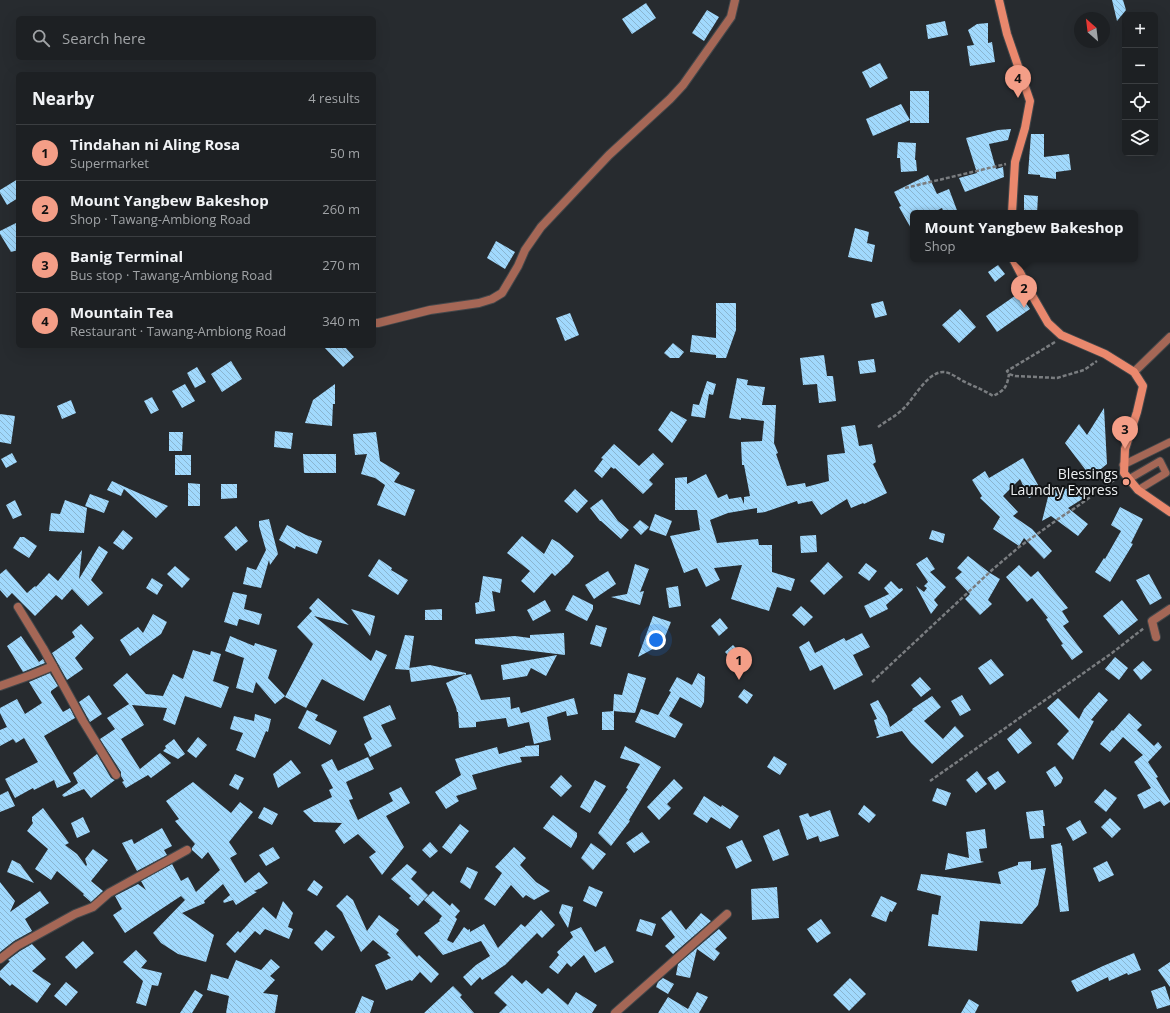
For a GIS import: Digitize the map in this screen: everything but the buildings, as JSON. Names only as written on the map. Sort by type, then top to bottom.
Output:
[{"type":"main road","points":[[999,0],[1007,34],[1030,101],[1025,128],[1015,162],[1012,210]]},
{"type":"main road","points":[[1014,262],[1032,297],[1048,323],[1061,335],[1105,354],[1134,372],[1143,386],[1137,412],[1125,448],[1125,473],[1138,490],[1170,512]]},
{"type":"street","points":[[376,323],[430,310],[480,303],[492,299],[502,293],[526,250],[541,227],[609,155],[670,99],[683,85],[731,17],[735,0]]},
{"type":"street","points":[[1134,372],[1170,337]]},
{"type":"street","points":[[18,607],[83,721],[116,775]]},
{"type":"street","points":[[1156,637],[1152,621],[1170,609]]},
{"type":"street","points":[[0,686],[53,666]]},
{"type":"street","points":[[0,959],[17,946],[75,914],[94,907],[109,893],[187,850]]},
{"type":"street","points":[[615,1013],[726,914]]},
{"type":"lane","points":[[1125,473],[1170,442]]},
{"type":"lane","points":[[1125,473],[1160,462],[1166,473],[1138,490]]},
{"type":"path","points":[[905,188],[1015,162]]},
{"type":"path","points":[[878,427],[904,409],[917,391],[932,377],[942,372],[948,373],[964,382],[981,388],[993,396],[1007,386],[1009,374],[1007,371],[1057,340],[1061,335]]},
{"type":"path","points":[[1009,374],[1015,376],[1057,378],[1084,370],[1105,354]]},
{"type":"path","points":[[872,682],[1003,561],[1061,517],[1125,473]]},
{"type":"path","points":[[930,781],[1112,653],[1152,621]]},
{"type":"place","name":"Mountain Tea","points":[[1018,98]]},
{"type":"place","name":"Mount Yangbew Bakeshop","points":[[1024,308]]},
{"type":"place","name":"Banig Terminal","points":[[1125,449]]},
{"type":"place","name":"Blessings Laundry Express","points":[[1126,482]]},
{"type":"place","name":"Tindahan ni Aling Rosa","points":[[739,680]]}]
